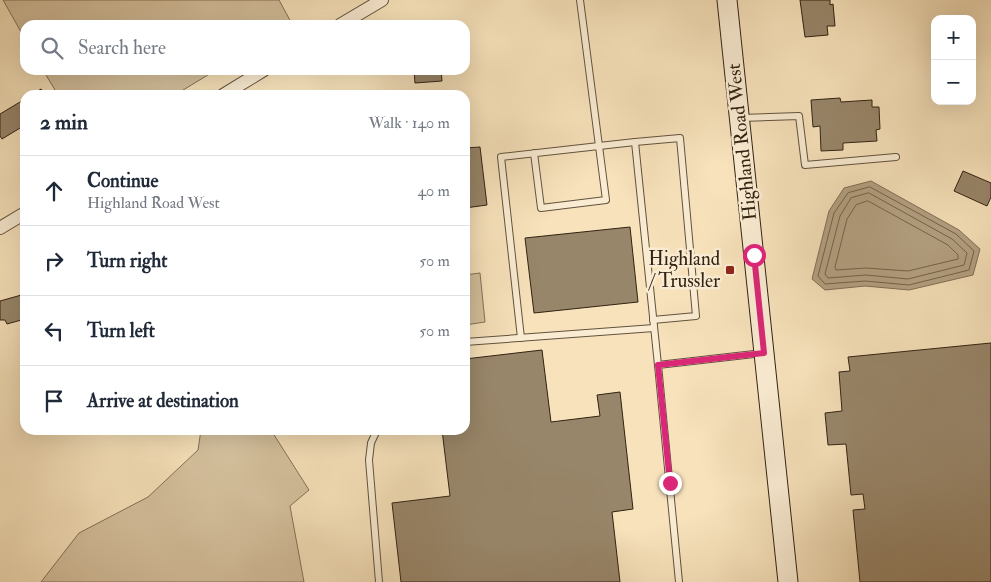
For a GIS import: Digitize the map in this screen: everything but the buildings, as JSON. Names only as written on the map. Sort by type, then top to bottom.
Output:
[{"type":"main road","name":"Highland Road West","points":[[728,0],[788,582]]},
{"type":"street","points":[[348,20],[382,0]]},
{"type":"street","points":[[230,90],[256,75]]},
{"type":"street","points":[[0,228],[20,216]]},
{"type":"lane","points":[[534,153],[541,208],[606,200],[580,0]]},
{"type":"lane","points":[[740,118],[799,116],[805,164],[896,157]]},
{"type":"lane","points":[[521,338],[501,156],[680,138],[696,316],[653,320]]},
{"type":"lane","points":[[635,142],[679,582]]},
{"type":"lane","points":[[470,342],[654,328]]},
{"type":"lane","points":[[658,365],[764,353]]},
{"type":"lane","points":[[375,435],[371,443],[369,460],[379,582]]},
{"type":"shaded area","points":[[3,0],[279,0],[290,20],[20,20],[20,30]]},
{"type":"shaded area","points":[[46,75],[208,75],[183,90],[55,90]]},
{"type":"shaded area","points":[[480,273],[485,322],[470,324],[470,274]]},
{"type":"shaded area","points":[[200,435],[274,435],[309,490],[290,506],[304,582],[41,582],[79,533],[148,497],[198,450]]},
{"type":"water","points":[[871,181],[959,230],[980,249],[973,275],[909,290],[865,286],[825,290],[812,279],[829,211],[844,188]]},
{"type":"place","name":"Highland / Trussler","points":[[730,270]]},
{"type":"route","points":[[670,483],[658,365],[764,353],[754,255]]}]
